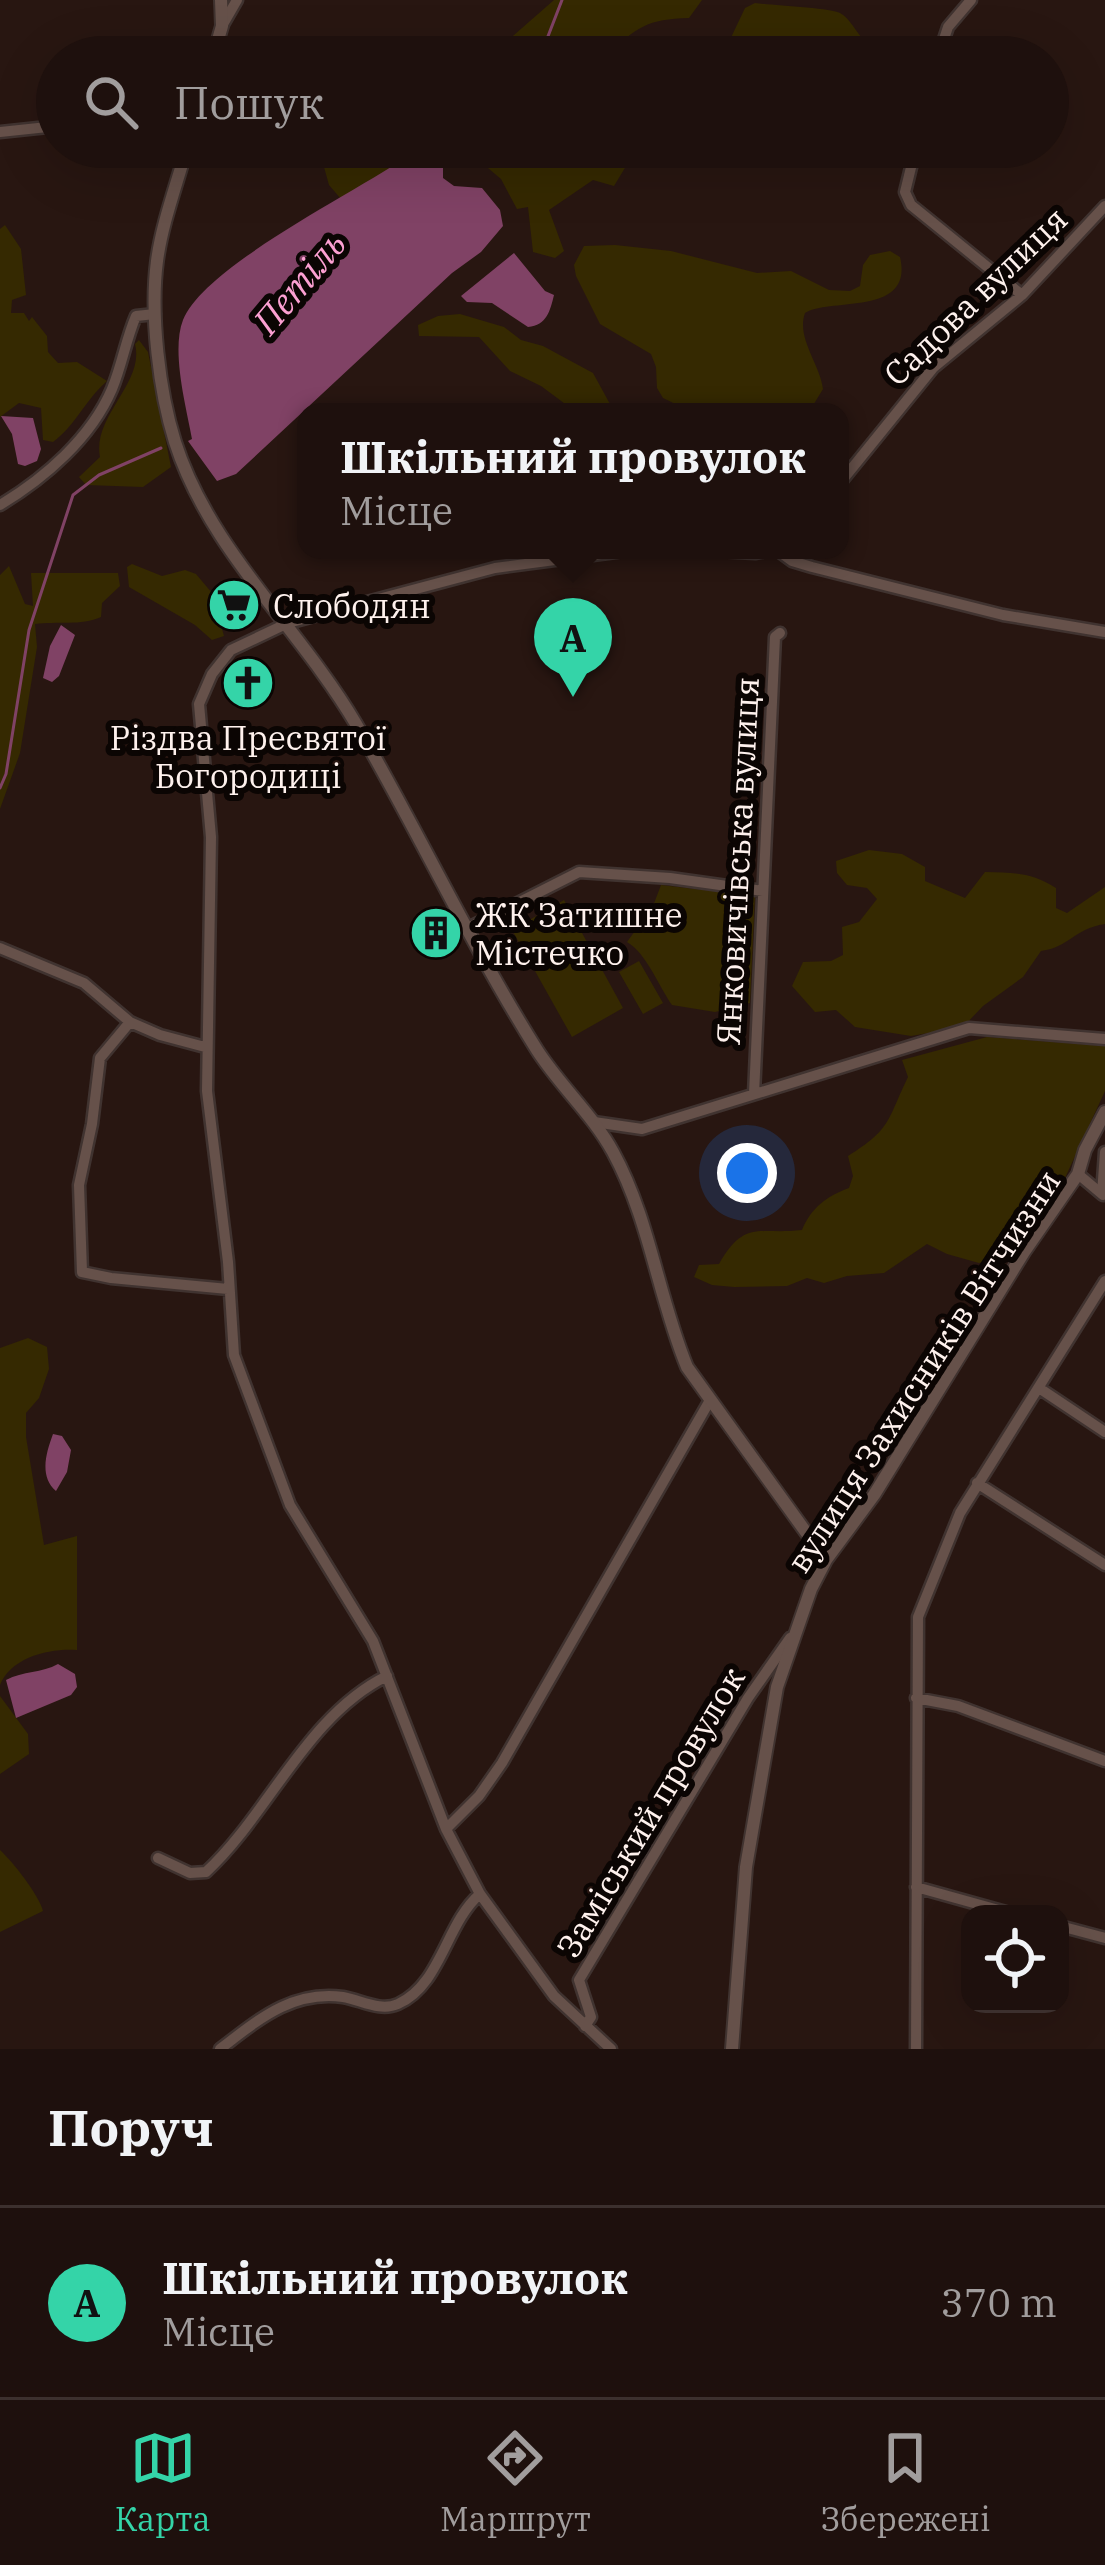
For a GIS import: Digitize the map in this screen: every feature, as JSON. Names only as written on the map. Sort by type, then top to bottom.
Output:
[{"type":"street","points":[[221,0],[222,26]]},
{"type":"street","points":[[219,36],[237,0]]},
{"type":"street","points":[[945,36],[971,0]]},
{"type":"street","points":[[0,131],[36,128]]},
{"type":"street","points":[[182,168],[157,260],[155,314],[167,410],[176,444],[204,507],[233,559],[288,623],[355,723],[539,1053],[614,1153],[650,1241],[673,1334],[709,1402],[826,1560]]},
{"type":"street","points":[[911,168],[905,192],[911,205],[1022,295]]},
{"type":"street","name":"Садова вулиця","points":[[849,472],[933,368],[1022,295],[1105,206]]},
{"type":"street","points":[[0,505],[45,475],[94,422],[112,389],[136,316],[155,314]]},
{"type":"street","points":[[563,559],[495,568],[288,623],[231,650],[212,674],[199,704],[211,837],[206,1047],[234,1355],[263,1441],[290,1505],[373,1641],[446,1829],[480,1894],[554,1996],[610,2049]]},
{"type":"street","points":[[788,559],[1003,615],[1105,632]]},
{"type":"street","name":"Янковичівська вулиця","points":[[754,1094],[775,637],[780,633]]},
{"type":"street","points":[[469,928],[579,872],[763,891]]},
{"type":"street","points":[[0,948],[84,983],[130,1022],[206,1047]]},
{"type":"street","points":[[130,1022],[100,1058],[79,1185],[82,1272],[228,1289]]},
{"type":"street","points":[[594,1122],[643,1130],[969,1028],[1105,1040]]},
{"type":"street","points":[[1078,1174],[1105,1112]]},
{"type":"street","points":[[1104,1196],[1105,1153]]},
{"type":"street","name":"вулиця Захисників Вітчизни","points":[[731,2049],[746,1867],[777,1687],[826,1560],[874,1495],[1024,1252],[1078,1174],[1104,1196]]},
{"type":"street","points":[[916,2049],[918,1617],[928,1584],[977,1483],[1105,1281]]},
{"type":"street","points":[[1039,1388],[1105,1432]]},
{"type":"street","points":[[446,1829],[479,1796],[502,1763],[709,1402]]},
{"type":"street","points":[[977,1483],[1105,1565]]},
{"type":"street","name":"Заміський провулок","points":[[585,2026],[591,2017],[579,1980],[748,1698],[795,1631]]},
{"type":"street","points":[[158,1858],[190,1874],[206,1872],[349,1702],[387,1676]]},
{"type":"street","points":[[916,1698],[958,1706],[1105,1761]]},
{"type":"street","points":[[916,1887],[981,1905]]},
{"type":"street","points":[[220,2049],[284,2003],[342,1997],[381,2007],[398,2004],[430,1972],[466,1906],[480,1894]]},
{"type":"street","points":[[1069,1928],[1105,1938]]},
{"type":"shaded area","points":[[554,0],[702,0],[689,18],[663,20],[629,36],[513,36]]},
{"type":"shaded area","points":[[755,3],[840,13],[860,36],[732,36],[745,8]]},
{"type":"shaded area","points":[[324,168],[391,168],[341,199],[329,185]]},
{"type":"shaded area","points":[[488,168],[625,168],[614,186],[593,180],[549,210],[564,251],[555,258],[533,252],[528,207],[517,209],[501,179]]},
{"type":"shaded area","points":[[5,225],[21,249],[26,295],[12,300],[11,313],[24,313],[29,321],[32,317],[47,336],[48,352],[58,363],[77,362],[107,381],[53,442],[43,440],[41,408],[19,403],[0,417],[0,229]]},
{"type":"shaded area","points":[[584,246],[671,251],[757,273],[791,271],[829,290],[850,291],[860,286],[870,255],[890,251],[900,257],[901,276],[895,289],[883,297],[805,313],[806,341],[823,389],[814,403],[673,403],[657,388],[651,354],[600,324],[576,276],[574,265]]},
{"type":"shaded area","points":[[460,314],[504,327],[521,340],[543,346],[593,373],[609,403],[564,403],[510,371],[479,337],[419,336],[418,325],[438,316]]},
{"type":"shaded area","points":[[139,340],[148,352],[171,467],[143,487],[86,485],[79,477],[100,457],[104,428],[133,372]]},
{"type":"shaded area","points":[[132,564],[162,576],[185,570],[196,574],[212,593],[224,636],[212,640],[129,587],[127,567]]},
{"type":"shaded area","points":[[9,566],[25,604],[33,606],[31,573],[118,573],[120,586],[102,603],[101,617],[35,624],[37,647],[20,753],[0,809],[0,575]]},
{"type":"shaded area","points":[[869,850],[902,854],[925,867],[925,881],[965,898],[985,872],[1022,874],[1047,883],[1056,888],[1056,908],[1067,913],[1105,887],[1105,924],[1041,951],[1023,977],[963,1027],[911,1036],[855,1027],[836,1010],[815,1012],[792,986],[803,962],[831,961],[843,955],[842,927],[859,922],[877,899],[867,888],[847,885],[837,873],[836,861]]},
{"type":"shaded area","points":[[661,885],[755,896],[750,1003],[715,1012],[672,1005],[646,962],[627,942],[653,906]]},
{"type":"shaded area","points":[[564,900],[623,1008],[572,1037],[512,930]]},
{"type":"shaded area","points":[[639,961],[663,1003],[643,1014],[619,972]]},
{"type":"shaded area","points":[[987,1037],[1105,1046],[1105,1091],[1053,1204],[1003,1258],[979,1263],[927,1244],[884,1273],[824,1283],[807,1278],[787,1286],[734,1287],[694,1277],[699,1265],[719,1264],[745,1235],[802,1230],[821,1204],[849,1188],[853,1176],[848,1156],[887,1122],[908,1077],[902,1060]]},
{"type":"shaded area","points":[[28,1338],[47,1347],[49,1369],[39,1398],[26,1413],[44,1545],[77,1536],[77,1650],[32,1656],[13,1667],[0,1685],[0,1348]]},
{"type":"shaded area","points":[[0,1696],[28,1734],[29,1754],[0,1774]]},
{"type":"shaded area","points":[[0,1850],[25,1879],[43,1911],[0,1932]]},
{"type":"water","points":[[390,168],[443,168],[443,178],[454,186],[482,188],[500,210],[503,226],[481,252],[452,273],[312,403],[297,403],[297,417],[236,474],[217,481],[188,441],[192,439],[179,363],[183,320],[221,275]]},
{"type":"water","points":[[514,253],[545,291],[554,295],[547,316],[534,326],[528,327],[492,303],[467,302],[461,296]]},
{"type":"water","points":[[1,416],[33,418],[41,449],[37,461],[18,464],[12,434]]},
{"type":"water","points":[[61,625],[75,635],[59,676],[52,682],[43,678],[50,646]]},
{"type":"water","points":[[53,1434],[62,1436],[71,1450],[67,1472],[56,1491],[46,1471]]},
{"type":"water","points":[[58,1664],[75,1674],[77,1687],[71,1695],[16,1718],[6,1680]]},
{"type":"waterway","name":"Петіль","points":[[548,36],[562,0]]},
{"type":"waterway","name":"Петіль","points":[[0,788],[29,630],[73,495],[99,475],[161,448]]},
{"type":"place","name":"Слободян","points":[[234,605]]},
{"type":"place","name":"Різдва Пресвятої Богородиці","points":[[248,683]]},
{"type":"place","name":"Шкільний провулок","points":[[573,697]]},
{"type":"place","name":"ЖК Затишне Містечко","points":[[436,933]]}]
